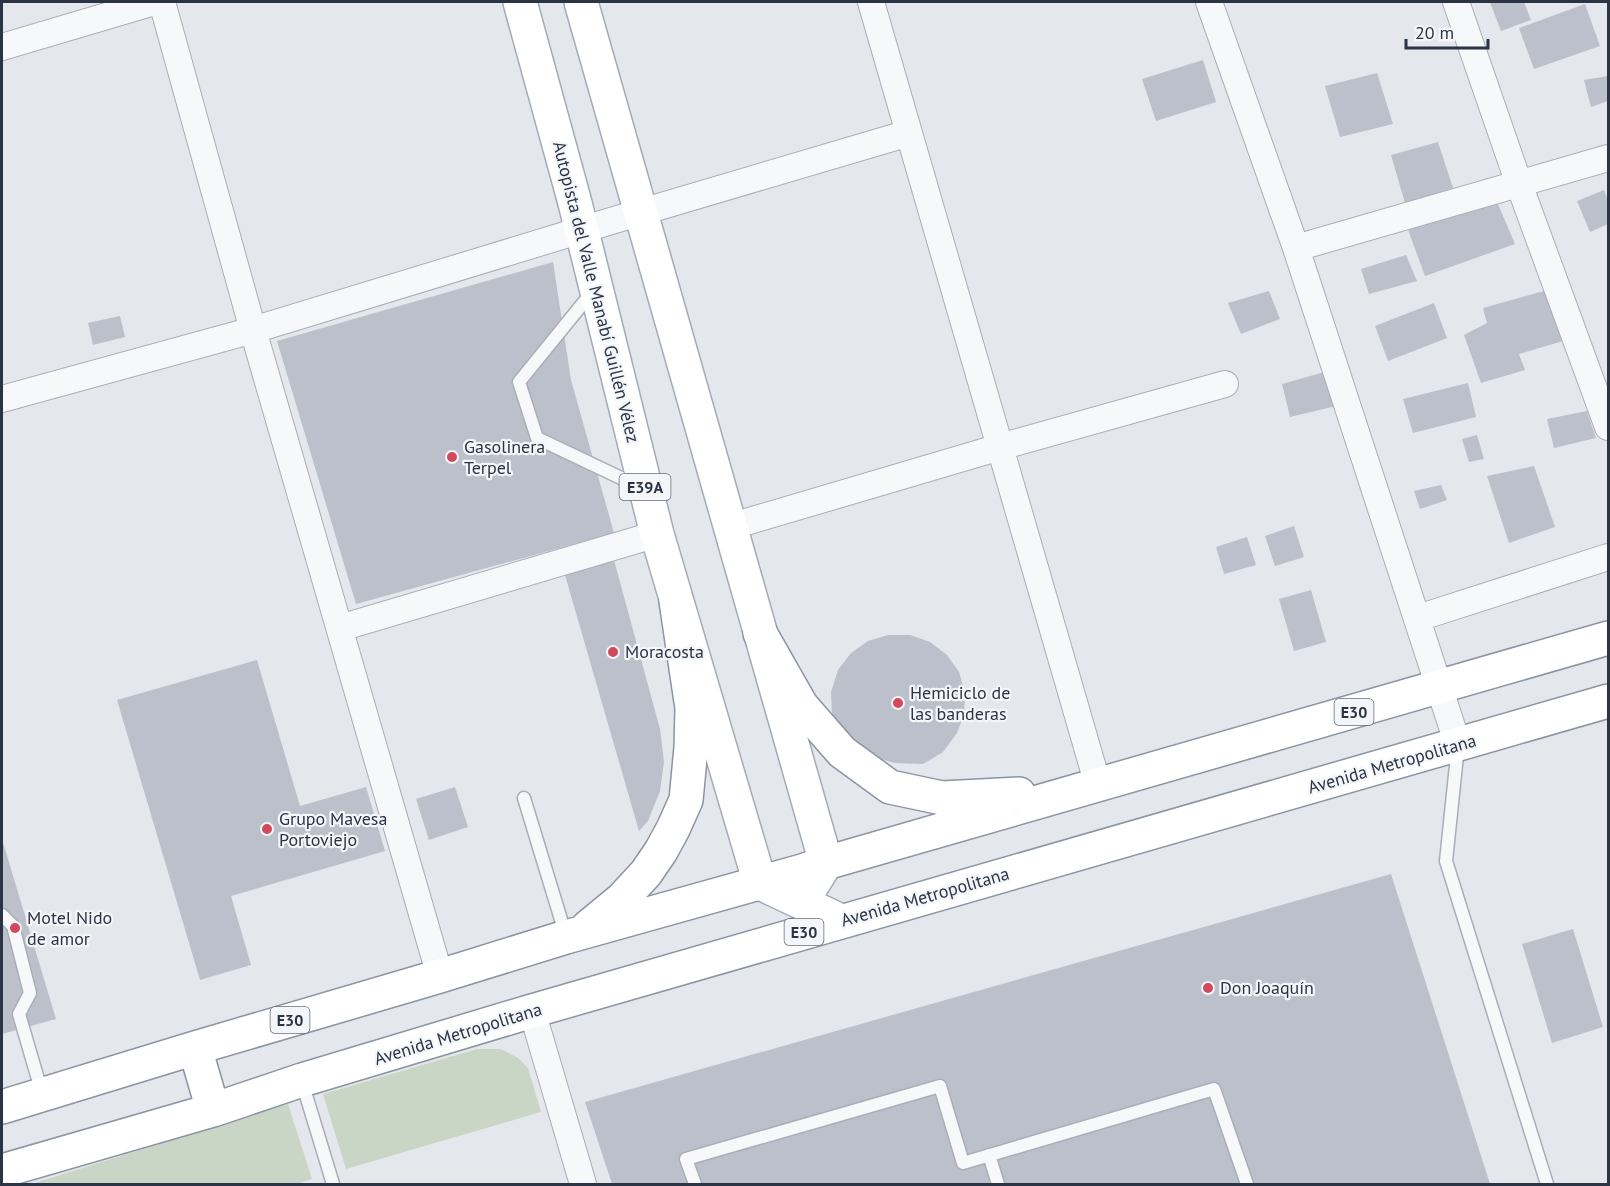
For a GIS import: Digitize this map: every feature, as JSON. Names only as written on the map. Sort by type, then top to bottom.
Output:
[{"type":"main road","name":"Autopista del Valle Manabí Guillén Vélez","points":[[520,2],[611,221],[729,527],[826,863]]},
{"type":"main road","name":"Autopista del Valle Manabí Guillén Vélez","points":[[581,2],[611,221],[595,288],[657,534],[760,883]]},
{"type":"main road","points":[[573,935],[622,899],[646,873],[669,836],[686,800],[692,708],[676,602]]},
{"type":"main road","points":[[760,633],[801,705],[842,752],[890,787],[942,798],[1019,794],[1098,785]]},
{"type":"main road","name":"E30","points":[[2,1107],[573,935],[1608,638]]},
{"type":"main road","name":"Avenida Metropolitana","points":[[2,1171],[213,1110],[302,1080],[532,1011],[1608,701]]},
{"type":"main road","points":[[779,940],[826,863]]},
{"type":"main road","points":[[760,883],[841,921]]},
{"type":"main road","points":[[195,1048],[213,1110]]},
{"type":"street","points":[[2,47],[154,2]]},
{"type":"street","points":[[162,2],[253,330],[440,976]]},
{"type":"street","points":[[871,2],[1098,785]]},
{"type":"street","points":[[1209,2],[1296,249],[1458,745]]},
{"type":"street","points":[[1456,2],[1519,184],[1608,427]]},
{"type":"street","points":[[2,399],[253,330],[909,133]]},
{"type":"street","points":[[1296,249],[1608,158]]},
{"type":"street","points":[[729,527],[1225,384]]},
{"type":"street","points":[[340,628],[657,534]]},
{"type":"street","points":[[1418,618],[1608,556]]},
{"type":"street","points":[[532,1011],[583,1185]]},
{"type":"lane","points":[[595,288],[519,382],[537,438],[645,489]]},
{"type":"lane","points":[[1458,745],[1446,861],[1547,1185]]},
{"type":"lane","points":[[524,798],[573,935]]},
{"type":"lane","points":[[2,915],[13,926],[30,993],[19,1014],[43,1095]]},
{"type":"lane","points":[[302,1080],[333,1185]]},
{"type":"lane","points":[[694,1185],[687,1159],[940,1086],[963,1163],[1214,1089],[1247,1185]]},
{"type":"lane","points":[[989,1155],[998,1185]]},
{"type":"green space","points":[[477,1049],[501,1049],[518,1058],[528,1068],[541,1112],[346,1169],[323,1094]]},
{"type":"green space","points":[[288,1104],[312,1179],[296,1184],[31,1184]]},
{"type":"building","points":[[1490,2],[1524,2],[1531,20],[1501,31]]},
{"type":"building","points":[[1585,4],[1600,46],[1534,69],[1519,28]]},
{"type":"building","points":[[1203,60],[1216,102],[1156,121],[1142,79]]},
{"type":"building","points":[[1377,73],[1393,124],[1340,137],[1325,86]]},
{"type":"building","points":[[1608,76],[1608,101],[1591,107],[1584,80]]},
{"type":"building","points":[[1438,142],[1453,188],[1405,203],[1391,155]]},
{"type":"building","points":[[1604,190],[1608,201],[1608,224],[1590,232],[1577,201]]},
{"type":"building","points":[[1497,202],[1515,244],[1425,276],[1407,227]]},
{"type":"building","points":[[1406,255],[1417,281],[1369,294],[1361,269]]},
{"type":"building","name":"Gasolinera Terpel","points":[[553,262],[571,380],[614,533],[356,604],[277,341]]},
{"type":"building","points":[[1555,288],[1565,320],[1555,322],[1563,341],[1519,354],[1525,370],[1481,383],[1464,335],[1487,323],[1483,308]]},
{"type":"building","points":[[1269,291],[1280,319],[1241,334],[1228,303]]},
{"type":"building","points":[[1434,303],[1447,338],[1388,361],[1375,326]]},
{"type":"building","points":[[120,316],[125,337],[93,345],[88,323]]},
{"type":"building","points":[[1328,371],[1336,406],[1290,417],[1282,384]]},
{"type":"building","points":[[1468,383],[1476,417],[1413,433],[1403,399]]},
{"type":"building","points":[[1587,411],[1596,438],[1554,448],[1547,419]]},
{"type":"building","points":[[1477,435],[1484,459],[1469,462],[1462,439]]},
{"type":"building","points":[[1534,466],[1555,527],[1509,543],[1487,476]]},
{"type":"building","points":[[1441,485],[1447,500],[1420,509],[1414,491]]},
{"type":"building","points":[[1294,526],[1304,557],[1275,566],[1265,536]]},
{"type":"building","points":[[1247,537],[1256,565],[1224,574],[1216,547]]},
{"type":"building","name":"Moracosta","points":[[614,560],[660,729],[664,762],[660,791],[648,821],[639,831],[565,575]]},
{"type":"building","points":[[1311,590],[1326,642],[1294,651],[1279,599]]},
{"type":"building","name":"Hemiciclo de las banderas","points":[[888,635],[910,635],[930,642],[947,655],[959,672],[965,693],[964,714],[957,733],[943,752],[923,764],[895,763],[869,756],[850,740],[832,715],[831,692],[838,670],[851,653],[868,641]]},
{"type":"building","name":"Grupo Mavesa Portoviejo","points":[[257,660],[300,806],[366,787],[385,851],[231,896],[251,965],[200,980],[117,700]]},
{"type":"building","points":[[455,787],[468,827],[429,840],[416,799]]},
{"type":"building","name":"Motel Nido de amor","points":[[2,839],[56,1019],[2,1034]]},
{"type":"building","name":"Don Joaquín","points":[[1391,874],[1490,1184],[612,1184],[585,1102]]},
{"type":"building","points":[[1573,929],[1603,1027],[1552,1043],[1522,944]]},
{"type":"place","name":"Gasolinera Terpel","points":[[452,457]]},
{"type":"place","name":"Moracosta","points":[[613,652]]},
{"type":"place","name":"Hemiciclo de las banderas","points":[[898,703]]},
{"type":"place","name":"Grupo Mavesa Portoviejo","points":[[267,829]]},
{"type":"place","name":"Motel Nido de amor","points":[[15,928]]},
{"type":"place","name":"Don Joaquín","points":[[1208,988]]}]
